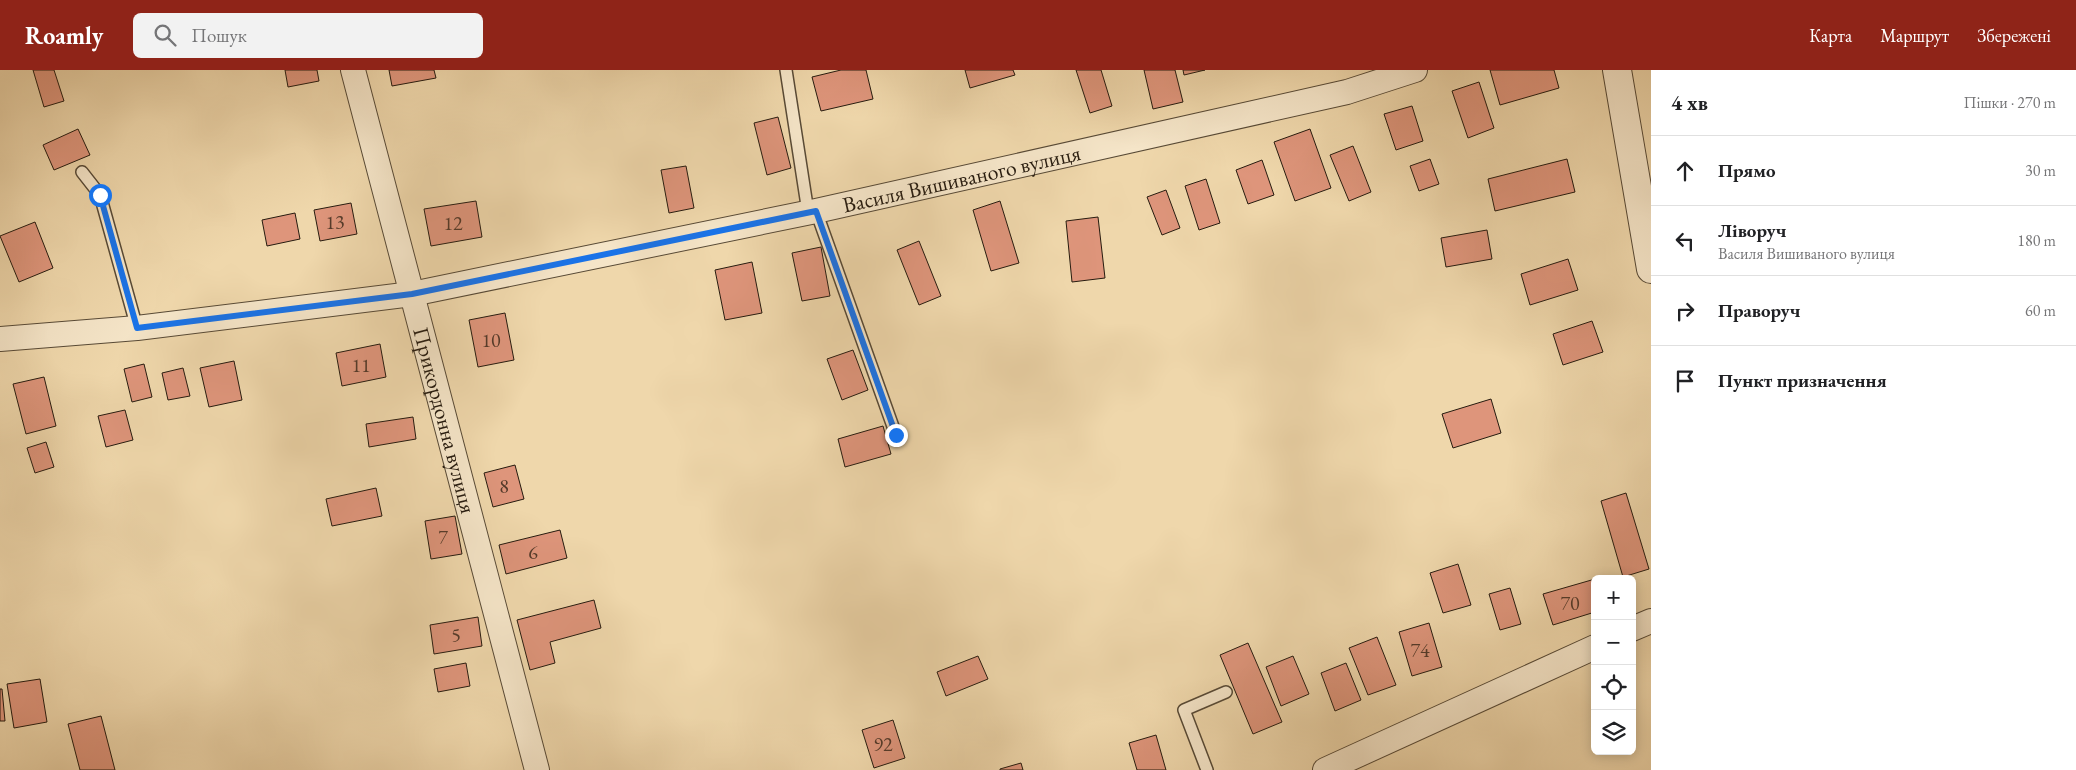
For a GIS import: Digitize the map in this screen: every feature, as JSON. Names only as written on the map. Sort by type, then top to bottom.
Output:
[{"type":"street","name":"Прикордонна вулиця","points":[[353,70],[537,770]]},
{"type":"street","name":"Василя Вишиваного вулиця","points":[[0,339],[137,328],[412,294],[812,212],[1347,92],[1414,70]]},
{"type":"street","points":[[1617,70],[1651,269]]},
{"type":"street","points":[[1636,627],[1651,621]]},
{"type":"street","points":[[1325,770],[1591,649]]},
{"type":"lane","points":[[786,70],[812,212],[896,435]]},
{"type":"lane","points":[[82,172],[100,195],[137,328]]},
{"type":"lane","points":[[1207,770],[1184,710],[1226,692]]},
{"type":"building","points":[[33,70],[54,70],[64,101],[44,107]]},
{"type":"building","points":[[285,70],[317,70],[319,81],[288,87]]},
{"type":"building","points":[[389,70],[434,70],[436,78],[392,86]]},
{"type":"building","points":[[841,70],[866,70],[873,99],[821,111],[812,77]]},
{"type":"building","points":[[965,70],[1013,70],[1015,75],[970,88]]},
{"type":"building","points":[[1076,70],[1101,70],[1112,106],[1090,113]]},
{"type":"building","points":[[1144,70],[1175,70],[1183,102],[1153,109]]},
{"type":"building","points":[[1183,70],[1205,70],[1184,75]]},
{"type":"building","points":[[1490,70],[1554,70],[1559,88],[1500,105]]},
{"type":"building","points":[[1479,82],[1494,128],[1468,138],[1452,91]]},
{"type":"building","points":[[1412,106],[1423,141],[1396,150],[1384,114]]},
{"type":"building","points":[[778,117],[791,168],[767,175],[754,123]]},
{"type":"building","points":[[78,129],[90,155],[54,170],[43,145]]},
{"type":"building","points":[[1310,129],[1331,188],[1295,201],[1274,142]]},
{"type":"building","points":[[1353,146],[1371,192],[1349,201],[1330,155]]},
{"type":"building","points":[[1430,159],[1439,184],[1419,191],[1410,166]]},
{"type":"building","points":[[1567,159],[1575,192],[1495,211],[1488,179]]},
{"type":"building","points":[[1262,160],[1274,195],[1248,204],[1236,170]]},
{"type":"building","points":[[686,166],[694,208],[669,213],[661,170]]},
{"type":"building","points":[[1206,179],[1220,223],[1199,230],[1185,186]]},
{"type":"building","points":[[1166,190],[1180,228],[1162,235],[1147,197]]},
{"type":"building","points":[[476,201],[482,237],[431,246],[424,209]]},
{"type":"building","points":[[1000,201],[1019,263],[991,271],[973,210]]},
{"type":"building","points":[[351,203],[357,234],[320,241],[314,210]]},
{"type":"building","points":[[295,213],[300,239],[267,246],[262,220]]},
{"type":"building","points":[[1098,217],[1105,278],[1072,282],[1066,221]]},
{"type":"building","points":[[35,222],[53,268],[19,282],[0,236]]},
{"type":"building","points":[[1487,230],[1492,259],[1446,267],[1441,238]]},
{"type":"building","points":[[919,241],[941,296],[919,305],[897,250]]},
{"type":"building","points":[[821,247],[830,296],[802,301],[792,253]]},
{"type":"building","points":[[1568,259],[1578,290],[1530,305],[1521,274]]},
{"type":"building","points":[[752,262],[762,313],[725,320],[715,270]]},
{"type":"building","points":[[505,313],[514,360],[478,367],[469,320]]},
{"type":"building","points":[[1592,321],[1603,352],[1563,365],[1553,334]]},
{"type":"building","points":[[380,344],[386,377],[342,386],[336,353]]},
{"type":"building","points":[[853,350],[868,390],[842,400],[827,359]]},
{"type":"building","points":[[234,361],[242,400],[209,407],[200,368]]},
{"type":"building","points":[[144,364],[152,397],[132,402],[124,369]]},
{"type":"building","points":[[183,368],[190,396],[168,400],[162,373]]},
{"type":"building","points":[[44,377],[56,426],[26,434],[13,384]]},
{"type":"building","points":[[1491,399],[1501,433],[1453,448],[1442,414]]},
{"type":"building","points":[[125,410],[133,440],[106,447],[98,416]]},
{"type":"building","points":[[413,417],[416,439],[369,447],[366,424]]},
{"type":"building","points":[[883,426],[891,454],[845,467],[838,439]]},
{"type":"building","points":[[46,442],[54,467],[35,473],[27,448]]},
{"type":"building","points":[[515,465],[524,499],[493,507],[484,473]]},
{"type":"building","points":[[376,488],[382,516],[332,526],[326,499]]},
{"type":"building","points":[[1626,493],[1649,569],[1630,575],[1622,575],[1601,501]]},
{"type":"building","points":[[455,516],[462,554],[431,559],[425,521]]},
{"type":"building","points":[[560,530],[567,558],[506,574],[499,545]]},
{"type":"building","points":[[1458,564],[1471,605],[1443,613],[1430,573]]},
{"type":"building","points":[[1591,580],[1591,613],[1553,625],[1543,594]]},
{"type":"building","points":[[1510,588],[1521,624],[1500,630],[1489,594]]},
{"type":"building","points":[[594,600],[601,628],[550,642],[555,663],[530,670],[517,620]]},
{"type":"building","points":[[478,617],[482,646],[434,654],[430,625]]},
{"type":"building","points":[[1429,623],[1442,667],[1412,676],[1399,632]]},
{"type":"building","points":[[1377,637],[1396,685],[1368,695],[1349,648]]},
{"type":"building","points":[[1248,643],[1282,722],[1253,734],[1220,655]]},
{"type":"building","points":[[978,656],[988,679],[946,696],[937,672]]},
{"type":"building","points":[[1293,656],[1309,694],[1281,706],[1266,667]]},
{"type":"building","points":[[466,663],[470,686],[438,692],[434,669]]},
{"type":"building","points":[[1346,663],[1361,700],[1335,711],[1321,673]]},
{"type":"building","points":[[40,679],[47,722],[14,728],[7,684]]},
{"type":"building","points":[[0,689],[2,689],[5,721],[0,721]]},
{"type":"building","points":[[101,716],[115,770],[80,770],[68,724]]},
{"type":"building","points":[[893,720],[905,758],[874,768],[862,730]]},
{"type":"building","points":[[1156,735],[1166,770],[1137,770],[1129,743]]},
{"type":"building","points":[[1021,763],[1023,770],[1000,770],[1000,769]]},
{"type":"route","points":[[100,195],[137,328],[412,294],[816,211],[896,435]]}]
